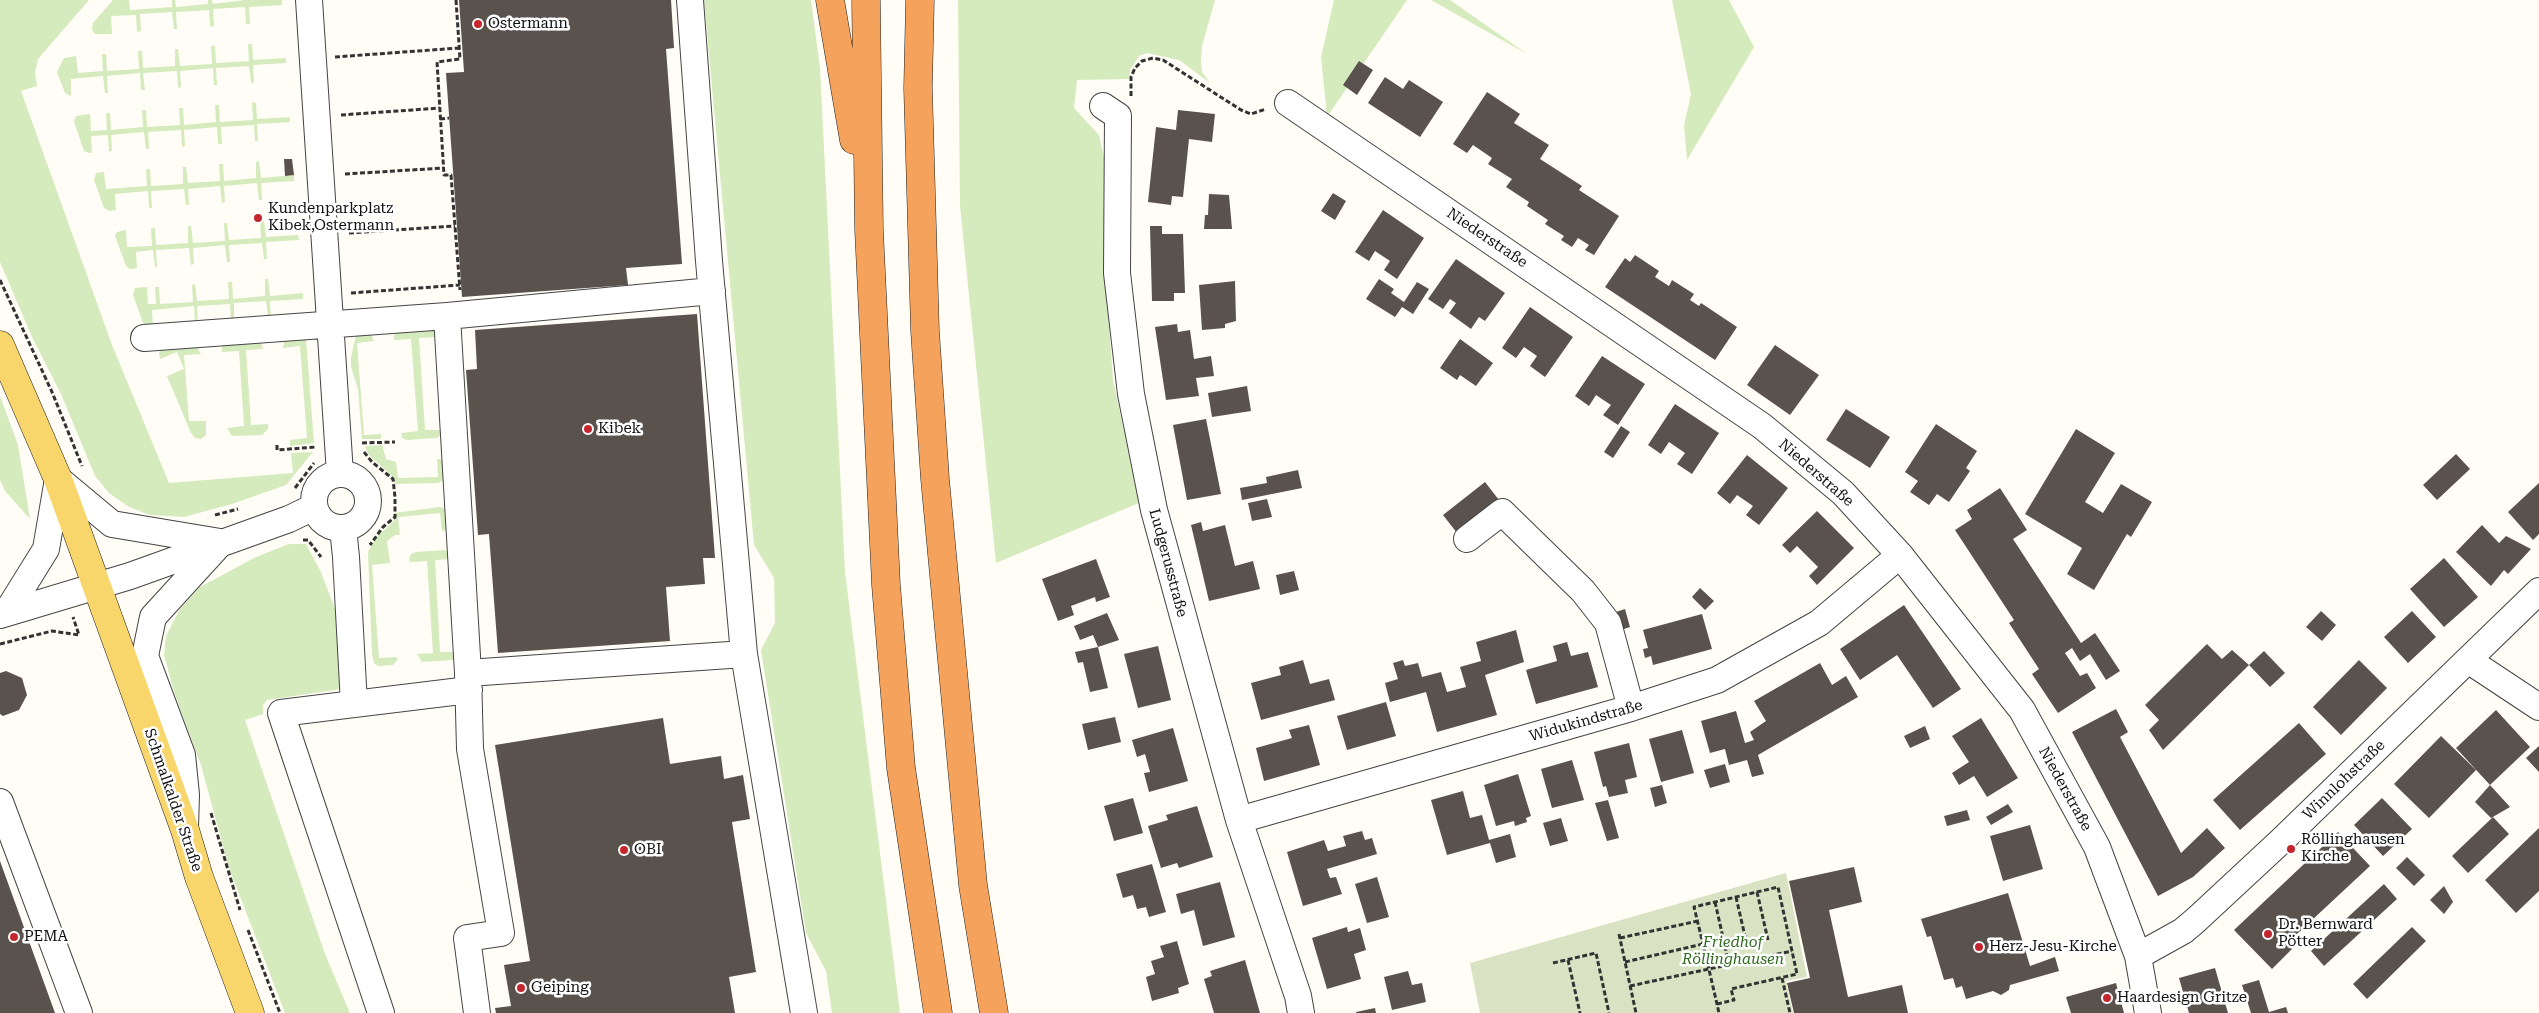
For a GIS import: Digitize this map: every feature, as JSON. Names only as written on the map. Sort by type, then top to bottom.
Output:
[{"type":"highway","points":[[830,0],[869,230]]},
{"type":"highway","points":[[866,0],[869,230],[886,584],[902,768],[938,1013]]},
{"type":"highway","points":[[920,0],[918,88],[925,331],[935,479],[973,885],[994,1013]]},
{"type":"main road","name":"Schmalkalder Straße","points":[[0,345],[58,479],[185,830],[199,877],[250,1013]]},
{"type":"street","points":[[309,0],[330,294],[340,474]]},
{"type":"street","points":[[690,0],[712,291],[744,654],[804,1013]]},
{"type":"street","name":"Niederstraße","points":[[1288,103],[1762,426],[1843,493],[1900,555],[2022,710],[2097,847],[2138,956],[2148,1013]]},
{"type":"street","name":"Ludgerusstraße","points":[[1110,111],[1117,274],[1131,394],[1154,510],[1239,820],[1298,996],[1301,1013]]},
{"type":"street","points":[[144,338],[454,316],[712,291]]},
{"type":"street","points":[[454,316],[469,681],[470,749],[501,934],[467,938],[477,1013]]},
{"type":"street","points":[[340,474],[356,478],[362,484],[368,498],[368,507],[359,522],[343,528],[335,528],[322,521],[314,507],[314,499],[320,484],[332,475],[340,474]]},
{"type":"street","points":[[58,479],[112,524],[221,542]]},
{"type":"street","points":[[4,613],[46,549],[58,479]]},
{"type":"street","points":[[4,613],[97,587],[289,519],[314,507]]},
{"type":"street","points":[[1467,539],[1502,512],[1583,591],[1608,624],[1632,708]]},
{"type":"street","points":[[343,528],[354,704]]},
{"type":"street","points":[[185,830],[186,795],[182,755],[145,656],[152,617],[221,542]]},
{"type":"street","name":"Widukindstraße","points":[[1239,820],[1632,708],[1717,680],[1810,628],[1900,555]]},
{"type":"street","name":"Winnlohstraße","points":[[2138,956],[2183,931],[2196,920],[2539,591]]},
{"type":"street","points":[[382,1013],[281,713],[354,704],[469,681],[744,654]]},
{"type":"street","points":[[2468,660],[2539,707]]},
{"type":"street","points":[[0,804],[79,1013]]},
{"type":"path","points":[[454,316],[460,285],[451,175],[444,176],[437,62],[460,59],[456,0]]},
{"type":"path","points":[[314,59],[460,48]]},
{"type":"path","points":[[1110,111],[1130,116],[1131,77],[1135,68],[1142,61],[1153,58],[1163,60],[1250,114],[1288,103]]},
{"type":"path","points":[[317,117],[440,108]]},
{"type":"path","points":[[440,119],[449,118]]},
{"type":"path","points":[[321,176],[444,168]]},
{"type":"path","points":[[325,235],[455,226]]},
{"type":"path","points":[[330,294],[460,285]]},
{"type":"path","points":[[298,539],[308,540],[324,560],[366,554],[383,528],[396,517],[393,479],[365,454],[360,434]]},
{"type":"path","points":[[1717,1004],[1734,1000],[1731,989],[1797,974],[1778,887],[1694,907],[1719,1013]]},
{"type":"path","points":[[1757,892],[1768,940]]},
{"type":"path","points":[[1736,897],[1747,945]]},
{"type":"path","points":[[1715,902],[1729,964]]},
{"type":"path","points":[[1636,1013],[1619,936],[1698,921]]},
{"type":"path","points":[[1625,962],[1703,944]]},
{"type":"path","points":[[1630,986],[1792,950]]},
{"type":"path","points":[[1553,963],[1596,953],[1609,1013]]},
{"type":"path","points":[[1568,960],[1580,1013]]},
{"type":"path","points":[[1782,978],[1790,1013]]},
{"type":"green space","points":[[0,0],[89,0],[38,59],[35,73],[37,86],[21,91],[112,345],[169,483],[293,473],[291,453],[313,452],[286,485],[232,504],[184,517],[150,515],[129,507],[109,493],[95,476],[61,394],[32,337],[0,262]]},
{"type":"green space","points":[[113,0],[129,0],[130,10],[172,7],[172,0],[175,0],[176,7],[208,4],[208,0],[212,0],[213,4],[245,0],[282,0],[282,5],[249,7],[250,24],[246,24],[245,7],[213,9],[214,26],[210,27],[209,10],[176,12],[177,29],[174,29],[172,12],[140,14],[141,31],[137,32],[136,15],[111,16],[112,34],[95,34],[92,30],[93,23]]},
{"type":"green space","points":[[704,0],[811,0],[820,68],[845,572],[900,1013],[832,1013],[826,971],[806,933],[761,650],[775,623],[774,578],[754,545]]},
{"type":"green space","points":[[958,0],[1215,0],[1202,46],[1201,62],[1202,72],[1210,83],[1179,60],[1147,53],[1139,56],[1130,70],[1129,79],[1077,80],[1074,108],[1099,135],[1106,167],[1104,255],[1113,380],[1139,503],[996,563],[960,206]]},
{"type":"green space","points":[[1334,0],[1407,0],[1327,117],[1321,57]]},
{"type":"green space","points":[[1431,0],[1450,0],[1527,54]]},
{"type":"green space","points":[[1672,0],[1729,0],[1754,47],[1687,160],[1684,126],[1691,94]]},
{"type":"green space","points":[[248,44],[252,44],[253,60],[286,58],[286,63],[253,65],[254,82],[251,83],[249,66],[216,68],[217,85],[214,85],[213,68],[180,71],[181,87],[178,88],[177,71],[143,73],[145,90],[141,90],[140,73],[107,76],[108,93],[105,93],[103,76],[71,79],[71,96],[65,93],[57,72],[64,58],[76,56],[78,73],[103,71],[102,54],[106,54],[107,71],[139,69],[138,51],[142,51],[143,68],[175,66],[175,49],[178,49],[180,66],[212,64],[211,46],[215,46],[216,63],[249,61]]},
{"type":"green space","points":[[252,102],[256,103],[257,119],[290,117],[290,122],[257,124],[258,141],[255,141],[254,125],[221,127],[222,144],[218,144],[217,127],[184,130],[185,146],[182,147],[181,130],[148,132],[149,149],[146,149],[144,132],[111,135],[112,151],[109,152],[108,135],[91,136],[92,153],[89,153],[84,151],[74,122],[76,116],[90,114],[91,131],[107,130],[106,113],[110,113],[111,130],[143,127],[142,110],[146,110],[147,127],[180,125],[179,108],[183,108],[184,125],[216,122],[215,105],[219,105],[220,122],[253,120]]},
{"type":"green space","points":[[259,161],[261,178],[294,175],[294,181],[261,183],[262,200],[259,200],[257,183],[224,186],[225,202],[222,203],[220,186],[188,189],[189,205],[186,205],[184,189],[151,191],[152,208],[149,208],[148,191],[115,194],[116,210],[109,211],[104,208],[94,180],[96,173],[104,172],[106,189],[147,186],[146,169],[150,169],[151,186],[183,184],[183,167],[186,167],[188,183],[220,181],[219,164],[223,164],[224,181],[256,178],[256,162]]},
{"type":"green space","points":[[260,221],[264,221],[266,237],[298,235],[299,240],[266,242],[267,259],[264,259],[262,243],[229,245],[230,262],[227,262],[225,245],[193,248],[194,264],[191,265],[189,248],[156,250],[157,267],[155,267],[153,250],[136,252],[137,268],[130,269],[126,266],[115,236],[117,232],[126,230],[127,247],[152,246],[151,228],[155,228],[156,245],[188,243],[188,226],[191,226],[193,243],[225,241],[224,223],[227,223],[229,240],[261,238]]},
{"type":"green space","points":[[265,279],[268,279],[270,296],[303,293],[303,299],[270,301],[271,318],[268,318],[266,301],[234,303],[234,320],[231,320],[230,304],[197,306],[198,323],[195,323],[194,306],[152,310],[153,327],[143,323],[133,295],[135,288],[147,287],[148,304],[156,304],[155,287],[159,287],[160,304],[193,302],[192,285],[195,284],[197,301],[229,299],[228,282],[232,282],[233,299],[265,296]]},
{"type":"green space","points":[[432,329],[436,332],[436,337],[419,338],[425,430],[443,430],[442,434],[437,438],[407,440],[402,438],[401,433],[418,431],[411,339],[394,340],[394,337],[395,333]]},
{"type":"green space","points":[[371,334],[374,341],[357,343],[364,435],[381,434],[381,439],[362,439],[358,389],[351,367],[351,357],[356,336]]},
{"type":"green space","points":[[285,339],[306,339],[314,443],[290,446],[290,440],[307,438],[300,346],[283,348]]},
{"type":"green space","points":[[261,342],[263,349],[246,350],[251,425],[268,424],[268,429],[262,435],[232,436],[227,428],[244,426],[239,351],[222,352],[222,345]]},
{"type":"green space","points":[[195,344],[201,354],[184,355],[189,421],[206,421],[206,435],[201,439],[195,438],[191,433],[167,376],[184,369],[177,352],[160,359],[159,354],[160,349]]},
{"type":"green space","points":[[0,396],[18,445],[30,519],[5,491],[0,480]]},
{"type":"green space","points":[[382,445],[386,459],[396,462],[398,478],[438,477],[437,459],[440,459],[446,464],[444,480],[438,483],[395,484],[393,477],[368,454],[365,446]]},
{"type":"green space","points":[[440,507],[447,509],[448,528],[446,530],[442,531],[440,513],[398,517],[400,535],[395,535],[387,541],[390,563],[372,565],[379,658],[396,657],[398,659],[393,665],[378,666],[374,663],[372,654],[368,552],[376,538],[394,521],[394,513]]},
{"type":"green space","points":[[289,544],[306,544],[321,572],[337,614],[341,689],[267,700],[263,705],[263,714],[245,720],[325,954],[350,1013],[285,1013],[229,868],[201,765],[175,695],[164,655],[166,636],[180,609],[200,587],[256,557]]},
{"type":"green space","points":[[445,550],[451,554],[452,559],[435,560],[440,652],[458,652],[456,659],[453,660],[422,662],[417,654],[433,653],[427,561],[410,562],[409,559],[411,554],[416,552]]},
{"type":"green space","name":"Friedhof Röllinghausen","points":[[1786,873],[1807,977],[1786,981],[1793,1013],[1480,1013],[1470,963]]},
{"type":"building","points":[[459,0],[671,0],[674,48],[666,49],[682,264],[626,268],[628,285],[462,297],[446,73],[464,72]]},
{"type":"building","points":[[1359,61],[1373,70],[1357,95],[1343,85]]},
{"type":"building","points":[[1385,77],[1403,89],[1409,80],[1443,102],[1420,137],[1368,103]]},
{"type":"building","points":[[1487,92],[1520,114],[1514,123],[1549,145],[1540,159],[1582,186],[1579,190],[1619,216],[1594,255],[1585,250],[1589,245],[1578,238],[1572,247],[1561,240],[1564,236],[1545,224],[1548,220],[1527,206],[1529,202],[1506,187],[1512,179],[1488,164],[1492,158],[1473,145],[1467,153],[1453,144]]},
{"type":"building","points":[[1178,110],[1215,114],[1212,142],[1189,139],[1183,197],[1172,196],[1171,205],[1148,202],[1156,127],[1176,130]]},
{"type":"building","points":[[284,159],[292,159],[294,175],[285,176]]},
{"type":"building","points":[[1333,193],[1346,201],[1335,220],[1321,211]]},
{"type":"building","points":[[1209,194],[1229,195],[1232,229],[1204,229],[1205,215],[1208,215]]},
{"type":"building","points":[[1383,210],[1424,238],[1397,279],[1384,270],[1390,261],[1375,251],[1369,261],[1355,252]]},
{"type":"building","points":[[1150,226],[1162,226],[1162,234],[1183,234],[1185,293],[1174,293],[1174,301],[1152,301]]},
{"type":"building","points":[[1635,255],[1659,271],[1655,277],[1669,286],[1672,280],[1694,294],[1690,300],[1699,306],[1701,303],[1737,327],[1715,360],[1605,287],[1625,258],[1630,262]]},
{"type":"building","points":[[1456,259],[1505,293],[1485,321],[1479,317],[1471,329],[1449,313],[1456,303],[1450,299],[1443,309],[1428,299]]},
{"type":"building","points":[[1379,279],[1394,289],[1391,293],[1404,302],[1417,282],[1429,289],[1413,314],[1402,307],[1395,317],[1366,299]]},
{"type":"building","points":[[1235,281],[1236,321],[1225,324],[1225,328],[1202,330],[1199,285]]},
{"type":"building","points":[[1530,307],[1573,337],[1545,377],[1530,366],[1537,356],[1524,347],[1516,358],[1502,348]]},
{"type":"building","name":"Kibek","points":[[697,314],[715,558],[703,558],[705,584],[666,587],[670,641],[498,653],[489,534],[478,535],[466,370],[477,369],[475,330]]},
{"type":"building","points":[[1177,324],[1178,332],[1190,330],[1194,359],[1211,356],[1214,376],[1196,378],[1199,396],[1166,400],[1155,327]]},
{"type":"building","points":[[1460,339],[1493,363],[1476,386],[1460,375],[1457,380],[1440,368]]},
{"type":"building","points":[[1775,345],[1819,375],[1790,415],[1747,385]]},
{"type":"building","points":[[1602,356],[1645,384],[1618,425],[1603,415],[1611,405],[1596,395],[1589,406],[1575,396]]},
{"type":"building","points":[[1247,386],[1251,411],[1212,417],[1208,393]]},
{"type":"building","points":[[1675,404],[1719,433],[1692,474],[1677,464],[1685,453],[1669,442],[1661,454],[1648,445]]},
{"type":"building","points":[[1846,409],[1890,437],[1870,468],[1826,440]]},
{"type":"building","points":[[1206,419],[1221,494],[1187,500],[1173,425]]},
{"type":"building","points":[[1936,424],[1977,451],[1966,468],[1970,471],[1949,502],[1937,494],[1929,505],[1910,492],[1918,481],[1905,472]]},
{"type":"building","points":[[1621,426],[1630,432],[1613,458],[1604,452]]},
{"type":"building","points":[[2076,429],[2115,453],[2085,502],[2103,513],[2121,484],[2152,502],[2131,537],[2127,534],[2094,590],[2067,574],[2082,548],[2025,514]]},
{"type":"building","points":[[2456,454],[2470,469],[2437,500],[2423,485]]},
{"type":"building","points":[[1747,455],[1788,488],[1759,525],[1746,515],[1753,506],[1737,495],[1730,504],[1717,493]]},
{"type":"building","points":[[1298,470],[1302,488],[1242,500],[1240,488],[1267,483],[1266,477]]},
{"type":"building","points":[[1485,482],[1499,500],[1457,533],[1443,515]]},
{"type":"building","points":[[2539,483],[2539,534],[2533,540],[2508,512]]},
{"type":"building","points":[[2000,488],[2027,530],[2013,539],[2081,643],[2095,633],[2120,671],[2106,680],[2090,654],[2080,661],[2072,648],[2065,653],[2080,676],[2087,673],[2096,688],[2058,713],[2032,674],[2039,669],[2009,623],[2014,620],[1955,530],[1972,519],[1967,510]]},
{"type":"building","points":[[1267,499],[1272,517],[1252,521],[1248,503]]},
{"type":"building","points":[[1817,511],[1854,548],[1817,585],[1809,576],[1818,567],[1797,546],[1790,553],[1782,545]]},
{"type":"building","points":[[1201,522],[1203,531],[1225,525],[1235,566],[1253,561],[1260,589],[1209,601],[1191,525]]},
{"type":"building","points":[[2482,525],[2499,543],[2506,536],[2531,549],[2508,574],[2504,570],[2491,586],[2456,552]]},
{"type":"building","points":[[2444,558],[2478,597],[2444,627],[2410,589]]},
{"type":"building","points":[[1096,559],[1110,597],[1096,602],[1095,597],[1071,606],[1074,615],[1058,621],[1042,579]]},
{"type":"building","points":[[1294,571],[1299,590],[1280,595],[1276,575]]},
{"type":"building","points":[[1700,588],[1714,601],[1705,610],[1692,597]]},
{"type":"building","points":[[1904,605],[1961,689],[1933,708],[1897,655],[1860,680],[1840,649]]},
{"type":"building","points":[[1625,609],[1630,627],[1618,631],[1613,613]]},
{"type":"building","points":[[2321,611],[2336,625],[2322,641],[2306,627]]},
{"type":"building","points":[[2412,611],[2436,637],[2408,663],[2384,637]]},
{"type":"building","points":[[1107,613],[1119,640],[1098,647],[1093,635],[1080,640],[1074,626]]},
{"type":"building","points":[[1702,614],[1712,649],[1653,665],[1651,656],[1645,658],[1643,649],[1648,648],[1643,630]]},
{"type":"building","points":[[1516,630],[1524,662],[1485,675],[1497,715],[1437,732],[1426,692],[1390,702],[1385,683],[1398,679],[1393,663],[1403,660],[1405,666],[1418,663],[1422,677],[1441,672],[1447,692],[1466,687],[1460,667],[1481,661],[1476,642]]},
{"type":"building","points":[[1567,642],[1571,656],[1588,652],[1598,687],[1536,704],[1526,670],[1557,661],[1553,646]]},
{"type":"building","points":[[2207,644],[2222,659],[2232,650],[2249,665],[2163,750],[2149,730],[2159,720],[2145,705]]},
{"type":"building","points":[[1158,646],[1171,700],[1138,708],[1124,654]]},
{"type":"building","points":[[1098,647],[1108,688],[1090,692],[1083,662],[1078,663],[1075,652]]},
{"type":"building","points":[[2264,651],[2285,673],[2270,687],[2249,665]]},
{"type":"building","points":[[1303,660],[1310,684],[1329,679],[1335,700],[1261,720],[1251,683],[1281,675],[1279,667]]},
{"type":"building","points":[[2359,660],[2387,688],[2341,735],[2313,707]]},
{"type":"building","points":[[1820,663],[1832,685],[1846,676],[1858,697],[1758,755],[1764,774],[1752,777],[1747,760],[1729,765],[1725,749],[1710,753],[1701,721],[1736,711],[1745,743],[1754,740],[1750,732],[1766,721],[1754,701]]},
{"type":"building","points":[[6,671],[22,678],[27,695],[19,710],[3,716],[0,714],[0,673]]},
{"type":"building","points":[[1386,702],[1396,736],[1347,750],[1337,716]]},
{"type":"building","points":[[2116,709],[2128,732],[2120,737],[2181,853],[2207,828],[2225,848],[2193,877],[2158,896],[2072,732]]},
{"type":"building","points":[[2496,710],[2530,747],[2490,785],[2456,748]]},
{"type":"building","points":[[1115,717],[1121,742],[1088,750],[1082,724]]},
{"type":"building","name":"OBI","points":[[663,718],[670,764],[721,756],[724,779],[743,775],[750,819],[732,822],[756,972],[729,977],[735,1013],[496,1013],[495,1008],[511,1006],[504,965],[530,961],[495,745]]},
{"type":"building","points":[[1981,718],[2018,778],[1987,797],[1974,776],[1959,785],[1952,773],[1969,762],[1952,736]]},
{"type":"building","points":[[2299,723],[2326,754],[2240,830],[2213,800]]},
{"type":"building","points":[[1309,725],[1320,765],[1264,781],[1256,748],[1292,738],[1289,730]]},
{"type":"building","points":[[1925,726],[1930,739],[1910,748],[1904,736]]},
{"type":"building","points":[[1173,728],[1188,781],[1149,792],[1144,773],[1150,772],[1145,754],[1137,757],[1132,740]]},
{"type":"building","points":[[1682,730],[1694,773],[1661,782],[1649,739]]},
{"type":"building","points":[[2441,736],[2476,770],[2429,818],[2394,784]]},
{"type":"building","points":[[1629,743],[1637,777],[1625,780],[1628,793],[1609,797],[1606,786],[1603,787],[1594,752]]},
{"type":"building","points":[[2539,746],[2539,772],[2526,758]]},
{"type":"building","points":[[1572,760],[1584,800],[1552,808],[1541,769]]},
{"type":"building","points":[[1725,764],[1730,782],[1710,788],[1704,770]]},
{"type":"building","points":[[1518,774],[1531,816],[1526,818],[1527,822],[1515,826],[1514,821],[1496,826],[1484,785]]},
{"type":"building","points":[[1662,785],[1667,803],[1655,807],[1650,788]]},
{"type":"building","points":[[2490,785],[2510,807],[2491,818],[2475,802]]},
{"type":"building","points":[[1463,791],[1470,818],[1482,815],[1489,840],[1510,834],[1516,857],[1496,863],[1490,843],[1447,855],[1431,800]]},
{"type":"building","points":[[1133,798],[1143,833],[1114,841],[1104,806]]},
{"type":"building","points":[[2382,798],[2412,829],[2383,856],[2354,825]]},
{"type":"building","points":[[1608,800],[1619,838],[1607,841],[1595,803]]},
{"type":"building","points":[[2008,804],[2013,812],[1991,825],[1986,817]]},
{"type":"building","points":[[1197,806],[1213,857],[1179,868],[1177,863],[1161,868],[1148,826],[1168,820],[1166,815]]},
{"type":"building","points":[[1967,810],[1970,820],[1947,826],[1944,816]]},
{"type":"building","points":[[2493,817],[2509,834],[2468,873],[2452,856]]},
{"type":"building","points":[[1561,818],[1568,841],[1550,846],[1543,823]]},
{"type":"building","points":[[2030,825],[2043,869],[2003,881],[1990,836]]},
{"type":"building","points":[[2539,828],[2539,891],[2516,913],[2485,880]]},
{"type":"building","points":[[1362,831],[1365,840],[1372,838],[1377,854],[1327,869],[1330,878],[1336,877],[1342,894],[1303,906],[1287,852],[1324,840],[1328,851],[1346,846],[1343,836]]},
{"type":"building","points":[[2338,832],[2370,866],[2297,934],[2302,939],[2272,969],[2234,930]]},
{"type":"building","points":[[2407,857],[2425,875],[2414,886],[2396,868]]},
{"type":"building","name":"PEMA","points":[[0,861],[55,1013],[0,1013]]},
{"type":"building","points":[[1152,864],[1166,912],[1149,917],[1146,907],[1137,909],[1133,895],[1123,898],[1116,874]]},
{"type":"building","points":[[1854,867],[1862,902],[1829,910],[1848,997],[1902,985],[1908,1013],[1794,1013],[1787,983],[1810,978],[1789,881]]},
{"type":"building","points":[[1377,877],[1389,917],[1367,923],[1355,884]]},
{"type":"building","points":[[1220,882],[1235,937],[1203,946],[1194,910],[1181,914],[1176,894]]},
{"type":"building","points":[[2384,884],[2397,899],[2324,966],[2311,951]]},
{"type":"building","points":[[2444,886],[2453,902],[2444,914],[2430,900]]},
{"type":"building","name":"Herz-Jesu-Kirche","points":[[2008,893],[2030,966],[2055,957],[2059,971],[2010,985],[2009,990],[2001,995],[1993,991],[1966,999],[1962,986],[1956,988],[1953,978],[1944,980],[1931,936],[1927,937],[1921,919]]},
{"type":"building","points":[[1347,927],[1348,932],[1360,928],[1366,950],[1354,954],[1361,979],[1327,989],[1312,938]]},
{"type":"building","points":[[2412,927],[2426,941],[2367,999],[2353,984]]},
{"type":"building","points":[[1177,941],[1189,984],[1178,988],[1179,993],[1152,1001],[1146,977],[1155,974],[1151,961],[1164,957],[1160,946]]},
{"type":"building","points":[[1245,960],[1260,1013],[1214,1013],[1204,979],[1212,976],[1210,971]]},
{"type":"building","points":[[2215,968],[2228,1013],[2189,1013],[2179,978]]},
{"type":"building","points":[[1408,971],[1412,985],[1422,983],[1426,1002],[1392,1010],[1384,977]]},
{"type":"building","points":[[2259,980],[2269,1012],[2286,1007],[2288,1013],[2251,1013],[2242,985]]},
{"type":"building","points":[[2116,983],[2124,1013],[2071,1013],[2066,997]]},
{"type":"building","points":[[1375,1008],[1376,1013],[1356,1013],[1356,1012]]},
{"type":"place","name":"Ostermann","points":[[478,24]]},
{"type":"place","name":"Kundenparkplatz Kibek,Ostermann","points":[[258,218]]},
{"type":"place","name":"Kibek","points":[[588,429]]},
{"type":"place","name":"Röllinghausen Kirche","points":[[2291,849]]},
{"type":"place","name":"OBI","points":[[624,850]]},
{"type":"place","name":"Dr. Bernward Pötter","points":[[2268,934]]},
{"type":"place","name":"PEMA","points":[[14,937]]},
{"type":"place","name":"Herz-Jesu-Kirche","points":[[1979,947]]},
{"type":"place","name":"Geiping","points":[[521,988]]},
{"type":"place","name":"Haardesign Gritze","points":[[2107,998]]}]
